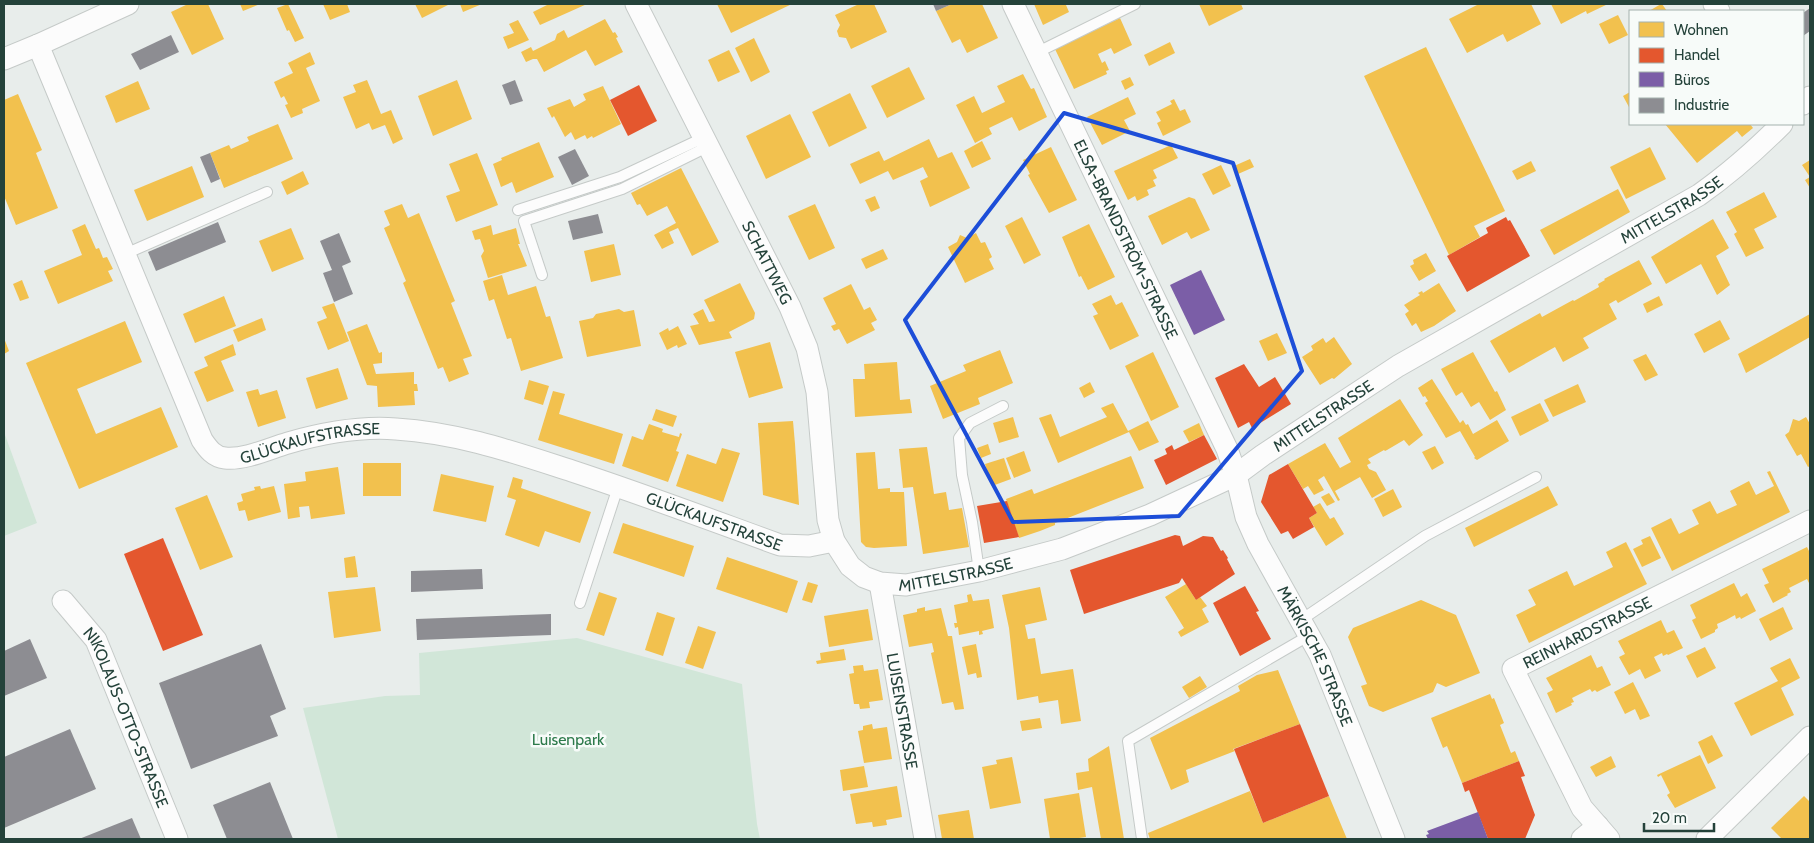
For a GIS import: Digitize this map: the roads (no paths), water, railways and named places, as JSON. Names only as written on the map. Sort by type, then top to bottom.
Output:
[{"type":"street","points":[[4,59],[128,4]]},
{"type":"street","name":"SCHATTWEG","points":[[636,4],[790,307],[807,348],[817,392],[828,520],[834,541]]},
{"type":"street","name":"ELSA-BRANDSTRÖM-STRASSE","points":[[1013,4],[1227,449],[1236,475]]},
{"type":"street","name":"GLÜCKAUFSTRASSE","points":[[38,45],[202,440],[215,455],[222,458],[243,457],[344,430],[393,428],[427,431],[492,444],[618,486],[780,545],[809,546],[834,541]]},
{"type":"street","name":"MITTELSTRASSE","points":[[834,541],[850,566],[864,577],[880,583],[906,585],[979,571],[1062,549],[1150,516],[1236,475],[1263,454],[1398,366],[1699,195],[1755,151],[1781,125]]},
{"type":"street","name":"MÄRKISCHE STRASSE","points":[[1236,475],[1246,518],[1258,544],[1320,655],[1394,839]]},
{"type":"street","name":"REINHARDSTRASSE","points":[[1596,835],[1506,672],[1810,521]]},
{"type":"street","name":"LUISENSTRASSE","points":[[880,583],[925,839]]},
{"type":"street","name":"NIKOLAUS-OTTO-STRASSE","points":[[64,601],[96,640],[177,839]]},
{"type":"street","points":[[1707,839],[1810,737]]},
{"type":"lane","points":[[1036,53],[1135,4]]},
{"type":"lane","points":[[518,210],[620,177],[705,143]]},
{"type":"lane","points":[[542,275],[524,221],[622,189],[705,143]]},
{"type":"lane","points":[[124,254],[267,192]]},
{"type":"lane","points":[[979,571],[972,522],[962,475],[959,438],[970,423],[1003,406]]},
{"type":"lane","points":[[1142,839],[1128,741],[1305,627],[1424,536],[1536,477]]},
{"type":"lane","points":[[580,603],[618,486]]},
{"type":"park label","name":"Luisenpark","points":[[568,739]]}]
